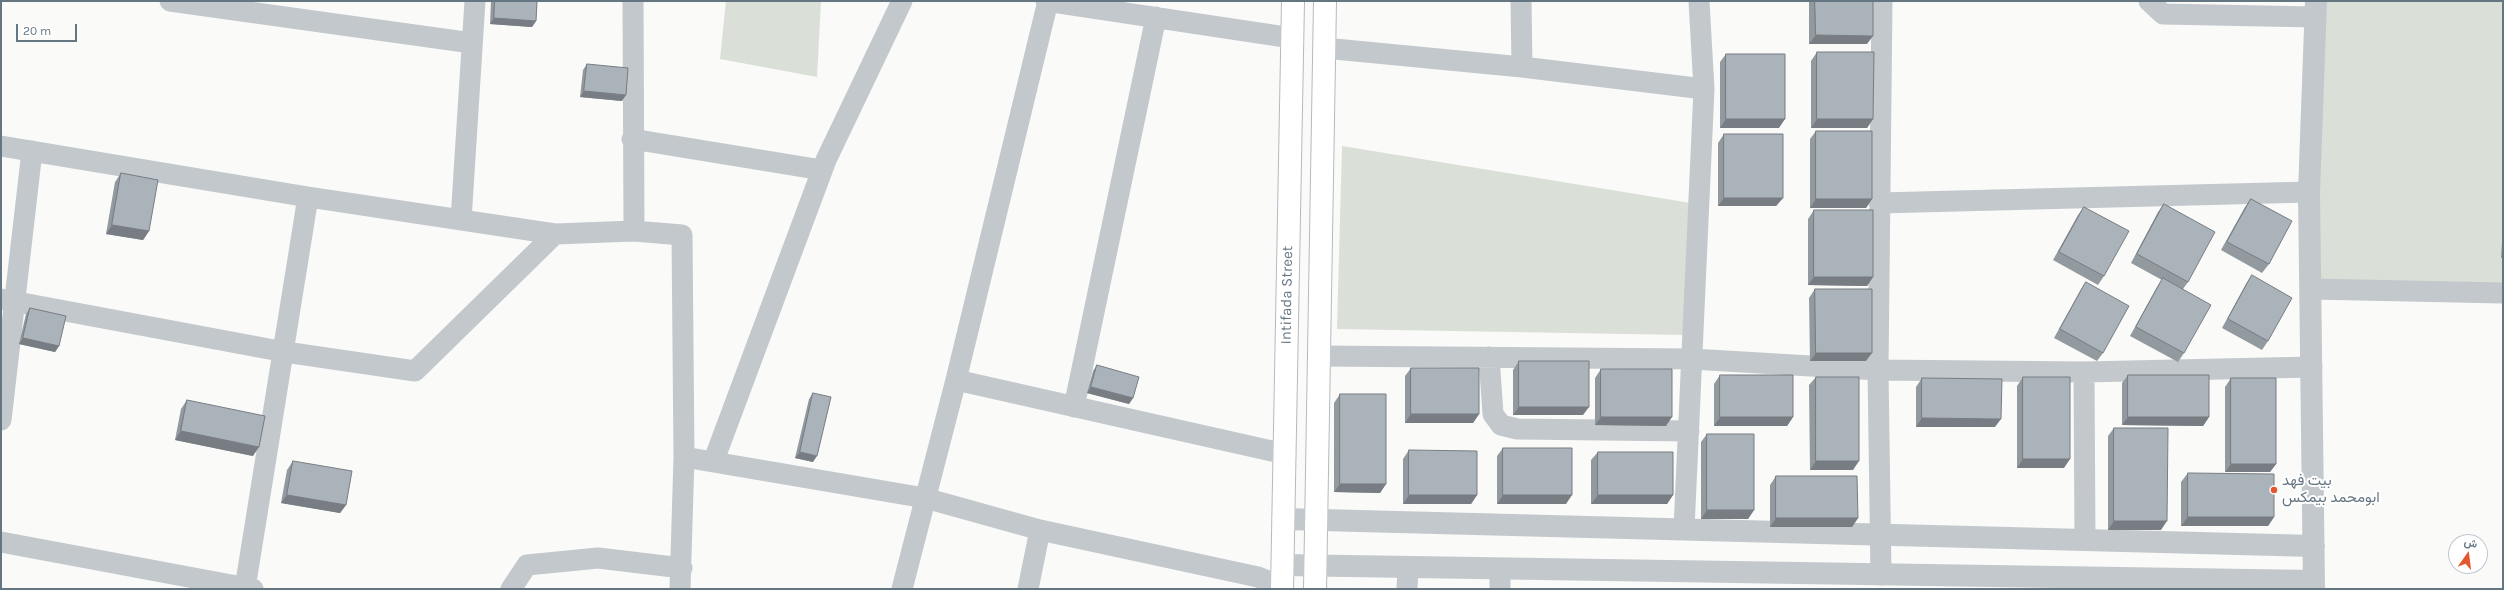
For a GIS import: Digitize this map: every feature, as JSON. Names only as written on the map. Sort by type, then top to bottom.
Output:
[{"type":"main road","name":"Intifada Street","points":[[1282,588],[1293,1]]},
{"type":"main road","points":[[1315,589],[1325,1]]},
{"type":"street","points":[[170,1],[472,43]]},
{"type":"street","points":[[461,220],[475,1]]},
{"type":"street","points":[[633,1],[632,139],[634,231]]},
{"type":"street","points":[[714,460],[822,170],[902,1]]},
{"type":"street","points":[[902,589],[956,380],[1047,1],[1292,38]]},
{"type":"street","points":[[1521,1],[1522,67]]},
{"type":"street","points":[[1684,529],[1704,89],[1699,1]]},
{"type":"street","points":[[1881,575],[1879,534],[1878,370],[1882,1]]},
{"type":"street","points":[[1283,565],[1408,568],[1500,579],[1881,575],[2314,585],[2312,289],[2309,192],[2315,9],[2163,14],[2149,1]]},
{"type":"street","points":[[1074,406],[1156,17]]},
{"type":"street","points":[[1324,48],[1522,67],[1704,89]]},
{"type":"street","points":[[632,139],[822,170]]},
{"type":"street","points":[[1,146],[308,197],[555,234],[634,231],[682,235],[684,457],[682,568],[680,589]]},
{"type":"street","points":[[1,420],[8,300],[32,151]]},
{"type":"street","points":[[1879,203],[2309,192]]},
{"type":"street","points":[[1,542],[205,585],[249,588],[308,197]]},
{"type":"street","points":[[8,300],[285,352],[415,371],[555,234]]},
{"type":"street","points":[[2312,289],[2503,293]]},
{"type":"street","points":[[1319,356],[1692,358],[1878,370],[2084,372],[2312,367]]},
{"type":"street","points":[[1489,357],[1493,414],[1501,425],[1517,429],[1688,431]]},
{"type":"street","points":[[2084,372],[2085,540]]},
{"type":"street","points":[[956,380],[1284,454]]},
{"type":"street","points":[[684,457],[714,460],[925,498],[1040,530],[1282,588]]},
{"type":"street","points":[[1283,520],[2314,546]]},
{"type":"street","points":[[1028,589],[1040,530]]},
{"type":"street","points":[[511,589],[527,565],[598,558],[682,568]]},
{"type":"street","points":[[1407,589],[1408,568]]},
{"type":"shaded area","points":[[726,1],[821,1],[817,77],[720,59]]},
{"type":"shaded area","points":[[2324,1],[2503,1],[2503,289],[2319,284],[2317,136]]},
{"type":"shaded area","points":[[1342,146],[1691,203],[1685,335],[1337,329]]},
{"type":"building","points":[[495,1],[537,1],[536,21],[494,18]]},
{"type":"building","points":[[1815,1],[1873,1],[1873,36],[1816,35]]},
{"type":"building","points":[[1817,52],[1874,52],[1873,119],[1817,119]]},
{"type":"building","points":[[1726,54],[1785,54],[1785,119],[1726,119]]},
{"type":"building","points":[[587,64],[628,68],[626,95],[584,91]]},
{"type":"building","points":[[1816,131],[1872,131],[1872,199],[1816,199]]},
{"type":"building","points":[[1724,134],[1783,134],[1783,198],[1724,198]]},
{"type":"building","points":[[121,173],[158,180],[149,231],[112,225]]},
{"type":"building","points":[[2251,199],[2292,221],[2269,264],[2227,242]]},
{"type":"building","points":[[2164,204],[2215,232],[2188,282],[2137,254]]},
{"type":"building","points":[[2084,207],[2129,231],[2104,276],[2059,252]]},
{"type":"building","points":[[1814,210],[1873,210],[1873,277],[1814,277]]},
{"type":"building","points":[[2252,275],[2292,298],[2268,341],[2228,319]]},
{"type":"building","points":[[2163,278],[2211,305],[2184,353],[2136,327]]},
{"type":"building","points":[[2086,282],[2129,306],[2103,353],[2060,329]]},
{"type":"building","points":[[1815,289],[1872,289],[1872,353],[1816,353]]},
{"type":"building","points":[[30,308],[66,316],[59,346],[23,338]]},
{"type":"building","points":[[1519,361],[1589,361],[1589,407],[1519,407]]},
{"type":"building","points":[[1097,365],[1139,377],[1133,398],[1091,387]]},
{"type":"building","points":[[1411,368],[1479,368],[1479,414],[1411,414]]},
{"type":"building","points":[[1601,369],[1672,369],[1672,417],[1601,417]]},
{"type":"building","points":[[1720,375],[1793,375],[1793,417],[1720,417]]},
{"type":"building","points":[[2128,375],[2209,375],[2209,417],[2128,417]]},
{"type":"building","points":[[1816,377],[1859,377],[1859,461],[1816,461]]},
{"type":"building","points":[[2023,377],[2070,377],[2070,459],[2023,459]]},
{"type":"building","points":[[1922,378],[2002,379],[2001,419],[1922,418]]},
{"type":"building","points":[[2231,378],[2276,378],[2276,464],[2231,464]]},
{"type":"building","points":[[813,393],[831,397],[817,456],[800,452]]},
{"type":"building","points":[[1340,394],[1386,394],[1386,484],[1340,484]]},
{"type":"building","points":[[187,400],[265,416],[259,447],[181,431]]},
{"type":"building","points":[[2114,428],[2168,428],[2167,521],[2114,521]]},
{"type":"building","points":[[1707,434],[1754,434],[1754,510],[1707,510]]},
{"type":"building","points":[[1503,448],[1572,448],[1572,495],[1503,495]]},
{"type":"building","points":[[1409,450],[1477,451],[1477,495],[1409,495]]},
{"type":"building","points":[[1598,452],[1673,452],[1673,495],[1598,495]]},
{"type":"building","points":[[293,461],[352,471],[346,505],[287,495]]},
{"type":"building","points":[[2188,473],[2274,474],[2274,517],[2188,517]]},
{"type":"building","points":[[1776,476],[1857,476],[1858,518],[1776,518]]},
{"type":"place","name":"بيت فهد ابومحمد بيمكس","points":[[2274,490]]}]
